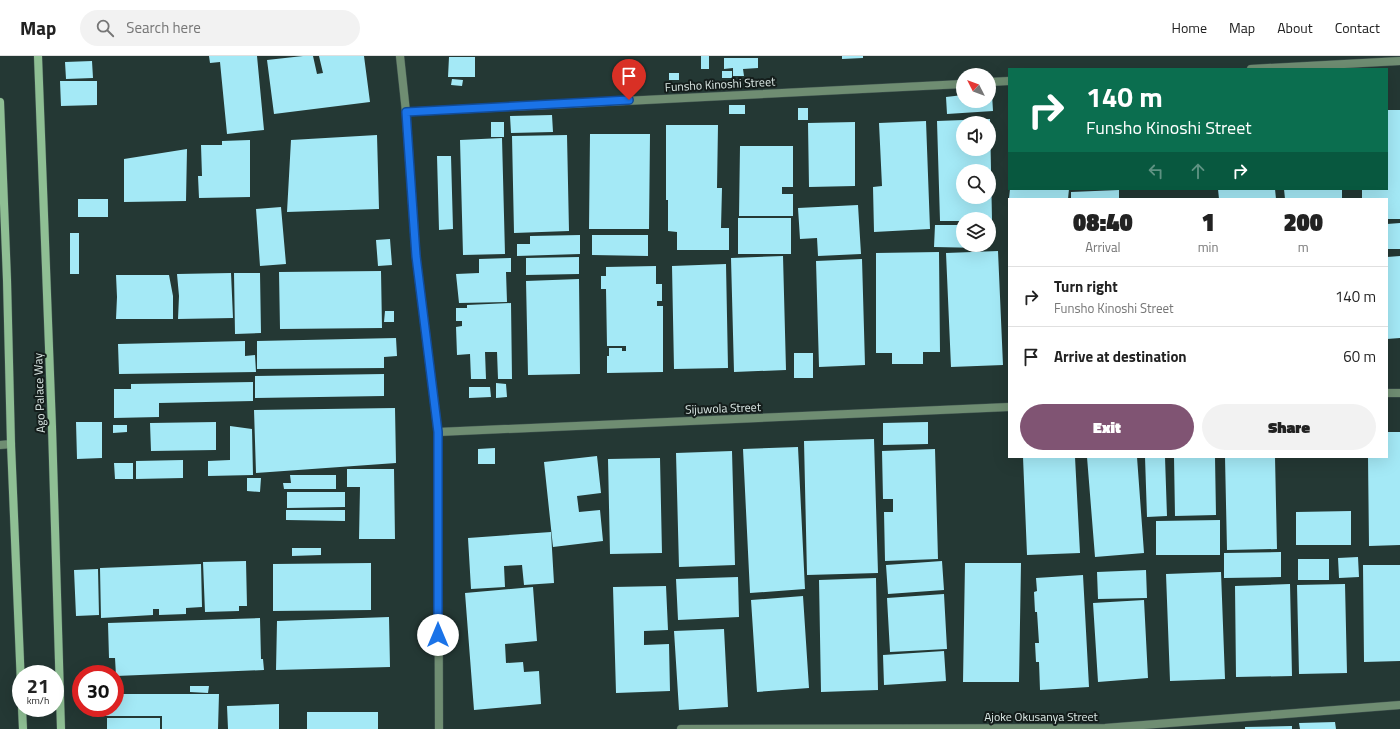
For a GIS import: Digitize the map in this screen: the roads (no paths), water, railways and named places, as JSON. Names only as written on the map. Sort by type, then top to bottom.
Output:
[{"type":"main road","name":"Ago Palace Way","points":[[38,56],[52,427],[61,729]]},
{"type":"main road","points":[[0,102],[7,280],[10,444],[20,665]]},
{"type":"main road","points":[[22,717],[23,729]]},
{"type":"street","points":[[400,56],[406,112],[416,256],[438,432],[439,729]]},
{"type":"street","points":[[1272,68],[1400,62]]},
{"type":"street","points":[[996,82],[1008,81]]},
{"type":"street","name":"Funsho Kinoshi Street","points":[[406,112],[956,84]]},
{"type":"street","points":[[1388,393],[1400,393]]},
{"type":"street","name":"Sijuwola Street","points":[[438,432],[1008,407]]},
{"type":"street","points":[[0,445],[10,444]]},
{"type":"street","name":"Ajoke Okusanya Street","points":[[681,729],[1105,728],[1400,705]]}]
